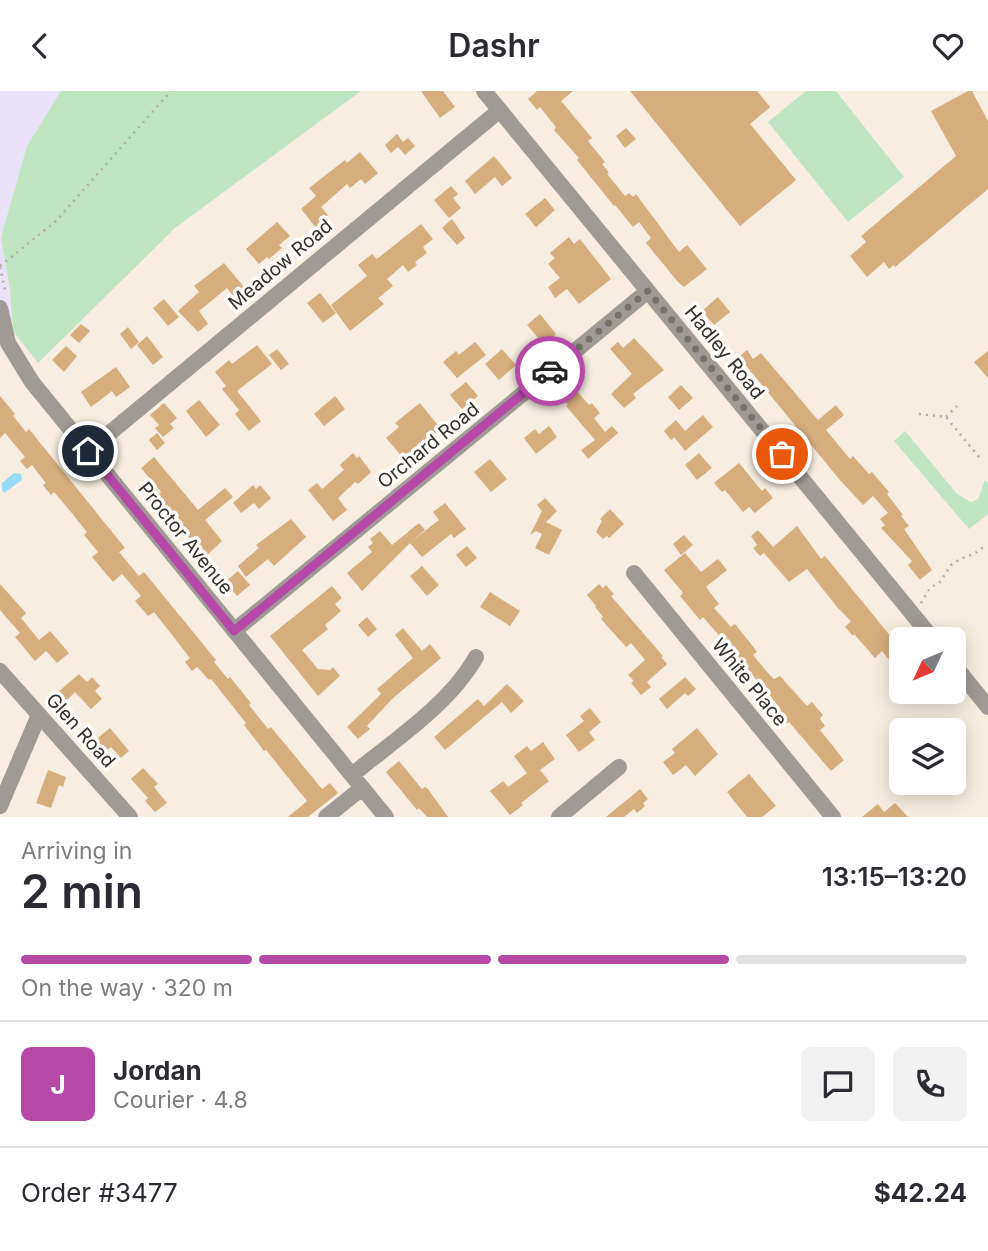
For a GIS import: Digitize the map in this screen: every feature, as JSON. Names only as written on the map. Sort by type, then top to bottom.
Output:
[{"type":"street","name":"Hadley Road","points":[[484,91],[923,627]]},
{"type":"street","name":"Meadow Road","points":[[88,451],[500,110]]},
{"type":"street","name":"Orchard Road","points":[[234,631],[648,291]]},
{"type":"street","name":"Proctor Avenue","points":[[3,301],[5,332],[19,363],[386,817]]},
{"type":"street","name":"White Place","points":[[634,573],[833,817]]},
{"type":"street","points":[[327,817],[357,782],[446,695],[468,671],[476,657]]},
{"type":"street","name":"Glen Road","points":[[0,671],[130,817]]},
{"type":"street","points":[[966,680],[988,707]]},
{"type":"street","points":[[0,806],[38,715]]},
{"type":"street","points":[[559,817],[619,767]]},
{"type":"path","points":[[3,301],[0,266],[55,222],[172,91]]},
{"type":"path","points":[[946,417],[957,406]]},
{"type":"path","points":[[919,414],[946,417],[979,457]]},
{"type":"path","points":[[921,603],[930,588],[940,582],[951,565],[986,545]]},
{"type":"shaded area","points":[[0,91],[61,91],[27,146],[1,237],[10,290],[13,331],[0,328]]},
{"type":"green space","points":[[61,91],[361,91],[175,228],[38,363],[13,331],[10,290],[1,237],[27,146]]},
{"type":"green space","points":[[806,91],[836,91],[904,177],[848,222],[768,122]]},
{"type":"green space","points":[[905,431],[957,494],[971,502],[978,499],[985,480],[988,483],[988,514],[969,529],[894,441]]},
{"type":"water","points":[[14,473],[21,474],[22,480],[4,493],[2,483]]},
{"type":"building","points":[[421,91],[443,91],[455,107],[440,118]]},
{"type":"building","points":[[537,91],[573,91],[561,101],[592,138],[588,141],[605,162],[602,164],[609,173],[607,174],[625,196],[629,193],[633,197],[636,194],[679,252],[687,245],[707,269],[684,287],[678,282],[646,243],[651,238],[639,222],[633,227],[614,206],[577,160],[579,158],[554,130],[556,127],[540,107],[537,110],[528,99]]},
{"type":"building","points":[[630,91],[757,91],[770,107],[750,124],[796,180],[740,226]]},
{"type":"building","points":[[972,91],[988,121],[988,189],[895,267],[894,265],[889,269],[884,262],[867,277],[850,256],[866,242],[861,236],[956,156],[931,111]]},
{"type":"building","points":[[626,128],[636,139],[625,148],[616,136]]},
{"type":"building","points":[[397,134],[403,142],[408,138],[415,146],[405,155],[398,147],[391,153],[385,145]]},
{"type":"building","points":[[360,152],[378,173],[365,184],[361,179],[350,188],[347,184],[321,207],[328,215],[324,218],[326,221],[317,229],[301,209],[316,196],[309,188],[345,160],[347,163]]},
{"type":"building","points":[[494,156],[512,178],[502,186],[495,177],[475,194],[465,181]]},
{"type":"building","points":[[451,186],[458,194],[453,198],[461,208],[449,218],[434,200]]},
{"type":"building","points":[[545,198],[555,210],[536,227],[525,214]]},
{"type":"building","points":[[452,219],[465,238],[457,245],[442,228]]},
{"type":"building","points":[[277,222],[290,236],[279,245],[282,248],[259,264],[246,249]]},
{"type":"building","points":[[421,224],[433,239],[423,247],[427,253],[415,262],[417,265],[408,272],[403,265],[387,279],[393,286],[378,298],[384,304],[350,331],[331,305],[367,276],[358,265],[372,254],[377,259]]},
{"type":"building","points":[[569,237],[574,244],[580,239],[611,279],[579,304],[567,289],[555,298],[548,287],[560,278],[548,264],[555,258],[550,253]]},
{"type":"building","points":[[224,263],[248,292],[237,301],[227,288],[199,311],[208,324],[198,332],[178,311],[199,292],[194,286]]},
{"type":"building","points":[[320,293],[336,313],[323,323],[307,303]]},
{"type":"building","points":[[718,297],[730,312],[714,325],[702,311]]},
{"type":"building","points":[[164,299],[179,317],[168,326],[153,308]]},
{"type":"building","points":[[540,314],[556,334],[553,337],[555,340],[546,347],[527,325]]},
{"type":"building","points":[[81,324],[90,331],[79,343],[70,335]]},
{"type":"building","points":[[128,327],[139,342],[131,349],[120,334]]},
{"type":"building","points":[[147,336],[163,357],[153,365],[137,345]]},
{"type":"building","points":[[634,338],[664,370],[633,394],[636,398],[624,408],[611,394],[632,374],[610,349],[618,342],[623,348]]},
{"type":"building","points":[[475,342],[486,355],[457,378],[443,362],[456,351],[459,355]]},
{"type":"building","points":[[257,345],[272,364],[237,391],[261,421],[249,431],[235,414],[239,410],[222,389],[226,386],[215,372],[229,360],[232,364]]},
{"type":"building","points":[[66,346],[77,356],[64,372],[52,360]]},
{"type":"building","points":[[277,349],[289,364],[281,370],[269,355]]},
{"type":"building","points":[[502,349],[516,365],[499,380],[485,364]]},
{"type":"building","points":[[747,350],[753,359],[761,353],[818,420],[836,405],[844,415],[826,430],[850,459],[853,456],[869,474],[872,472],[889,492],[887,494],[909,526],[904,529],[932,570],[920,580],[908,565],[912,561],[881,528],[885,525],[880,519],[888,513],[873,496],[863,505],[839,479],[739,357]]},
{"type":"building","points":[[988,351],[988,378],[974,362]]},
{"type":"building","points":[[116,367],[130,387],[116,397],[112,391],[91,407],[81,392]]},
{"type":"building","points":[[466,382],[478,396],[462,409],[450,395]]},
{"type":"building","points":[[681,385],[693,398],[679,410],[668,397]]},
{"type":"building","points":[[576,390],[600,413],[594,418],[605,432],[612,426],[618,433],[588,459],[581,450],[595,440],[564,400]]},
{"type":"building","points":[[0,396],[26,432],[29,429],[125,548],[119,552],[139,576],[144,572],[216,660],[214,662],[251,703],[249,705],[268,729],[271,727],[322,789],[330,783],[338,793],[308,817],[288,817],[307,801],[266,750],[264,751],[244,725],[246,723],[211,679],[197,667],[192,671],[185,662],[190,658],[154,612],[148,616],[135,601],[141,596],[122,574],[113,582],[92,557],[98,552],[84,535],[87,532],[54,492],[51,495],[43,485],[46,483],[32,465],[27,469],[20,461],[25,457],[5,433],[0,438]]},
{"type":"building","points":[[335,396],[345,409],[324,426],[314,414]]},
{"type":"building","points":[[199,400],[220,425],[206,437],[186,411]]},
{"type":"building","points":[[164,403],[177,418],[170,424],[174,428],[163,437],[155,428],[159,425],[150,415]]},
{"type":"building","points":[[420,403],[441,429],[404,459],[386,438],[399,427],[395,423]]},
{"type":"building","points":[[703,415],[713,427],[685,451],[674,437],[671,440],[664,431],[676,420],[685,431]]},
{"type":"building","points":[[549,426],[557,437],[536,454],[524,438],[535,429],[539,434]]},
{"type":"building","points":[[157,433],[165,443],[157,450],[149,440]]},
{"type":"building","points":[[353,453],[357,458],[359,456],[371,472],[338,498],[347,510],[333,521],[308,490],[317,483],[322,489],[344,470],[340,465]]},
{"type":"building","points":[[699,453],[712,468],[697,480],[685,465]]},
{"type":"building","points":[[154,457],[198,510],[225,488],[233,497],[205,520],[222,541],[205,557],[156,496],[161,492],[141,468]]},
{"type":"building","points":[[490,459],[507,479],[491,492],[474,472]]},
{"type":"building","points":[[739,463],[762,491],[765,488],[773,498],[755,513],[749,507],[743,512],[725,490],[722,492],[714,483]]},
{"type":"building","points":[[253,485],[256,489],[260,485],[271,498],[259,509],[254,503],[241,513],[233,503]]},
{"type":"building","points":[[545,498],[557,511],[546,522],[562,530],[549,555],[535,548],[542,534],[536,531],[530,535],[542,511],[537,505]]},
{"type":"building","points":[[445,503],[466,529],[454,538],[451,534],[422,557],[410,543],[362,591],[347,573],[372,552],[368,547],[373,543],[370,539],[380,531],[392,545],[419,523],[425,530],[411,542],[439,520],[433,512]]},
{"type":"building","points":[[610,509],[624,524],[609,538],[607,536],[603,539],[596,532],[602,521],[600,519]]},
{"type":"building","points":[[291,519],[306,537],[274,566],[268,559],[246,577],[238,566],[259,548],[256,545]]},
{"type":"building","points":[[797,526],[821,559],[825,556],[889,634],[889,660],[882,651],[875,658],[854,634],[853,636],[845,627],[851,621],[807,569],[789,582],[764,553],[760,556],[753,548],[757,545],[751,536],[758,530],[773,547]]},
{"type":"building","points":[[684,535],[693,545],[681,555],[673,544]]},
{"type":"building","points":[[467,546],[477,558],[466,567],[456,555]]},
{"type":"building","points":[[685,553],[701,572],[718,559],[727,570],[706,587],[719,604],[714,608],[731,627],[735,624],[757,652],[753,655],[774,679],[780,676],[807,706],[812,702],[823,715],[820,719],[825,726],[820,730],[844,760],[831,771],[789,722],[786,724],[776,712],[780,708],[736,655],[732,653],[729,656],[719,644],[722,641],[717,633],[703,617],[700,620],[680,596],[683,593],[664,570]]},
{"type":"building","points":[[422,566],[439,585],[427,596],[410,576]]},
{"type":"building","points":[[238,571],[250,585],[237,596],[225,582]]},
{"type":"building","points":[[0,584],[26,613],[21,618],[39,640],[50,631],[69,653],[57,663],[46,651],[35,661],[15,637],[20,633],[0,610]]},
{"type":"building","points":[[599,584],[603,588],[606,585],[614,594],[611,596],[667,664],[647,682],[651,687],[641,695],[628,675],[645,660],[631,643],[626,647],[601,619],[603,617],[587,595]]},
{"type":"building","points":[[332,586],[342,598],[335,604],[341,611],[325,625],[328,629],[302,650],[318,669],[330,670],[333,667],[340,676],[318,696],[270,636]]},
{"type":"building","points":[[490,592],[520,611],[510,626],[480,607]]},
{"type":"building","points":[[367,617],[377,629],[368,637],[358,625]]},
{"type":"building","points":[[403,628],[422,651],[430,644],[441,658],[392,699],[367,726],[370,729],[358,739],[347,727],[381,694],[377,689],[413,658],[395,635]]},
{"type":"building","points":[[79,674],[87,682],[92,677],[100,686],[95,691],[102,699],[91,709],[75,692],[65,702],[57,693]]},
{"type":"building","points":[[685,677],[696,689],[688,696],[685,693],[667,709],[659,699]]},
{"type":"building","points":[[507,684],[524,701],[511,713],[502,702],[445,750],[434,737],[478,699],[484,706]]},
{"type":"building","points":[[590,708],[601,722],[589,732],[595,740],[579,752],[566,735],[584,721],[580,716]]},
{"type":"building","points":[[110,728],[129,751],[121,758],[111,747],[103,754],[93,742]]},
{"type":"building","points":[[697,728],[718,754],[695,776],[686,765],[673,775],[663,762],[675,753],[672,749]]},
{"type":"building","points":[[543,742],[555,759],[540,770],[549,781],[510,815],[490,791],[503,781],[508,787],[527,773],[514,756],[527,746],[531,751]]},
{"type":"building","points":[[399,761],[422,789],[428,789],[448,817],[427,817],[419,808],[417,810],[386,772]]},
{"type":"building","points":[[143,768],[158,784],[154,787],[167,803],[155,812],[145,801],[148,798],[131,779]]},
{"type":"building","points":[[48,770],[66,777],[63,787],[59,785],[51,808],[36,803]]},
{"type":"building","points":[[749,774],[776,806],[762,817],[747,817],[727,792]]},
{"type":"building","points":[[640,789],[648,799],[637,813],[634,809],[624,817],[606,817]]},
{"type":"building","points":[[895,803],[908,817],[862,817],[878,804],[884,812]]},
{"type":"way so far","points":[[550,371],[648,291],[782,454]]},
{"type":"route","points":[[88,451],[234,631],[550,371]]}]
